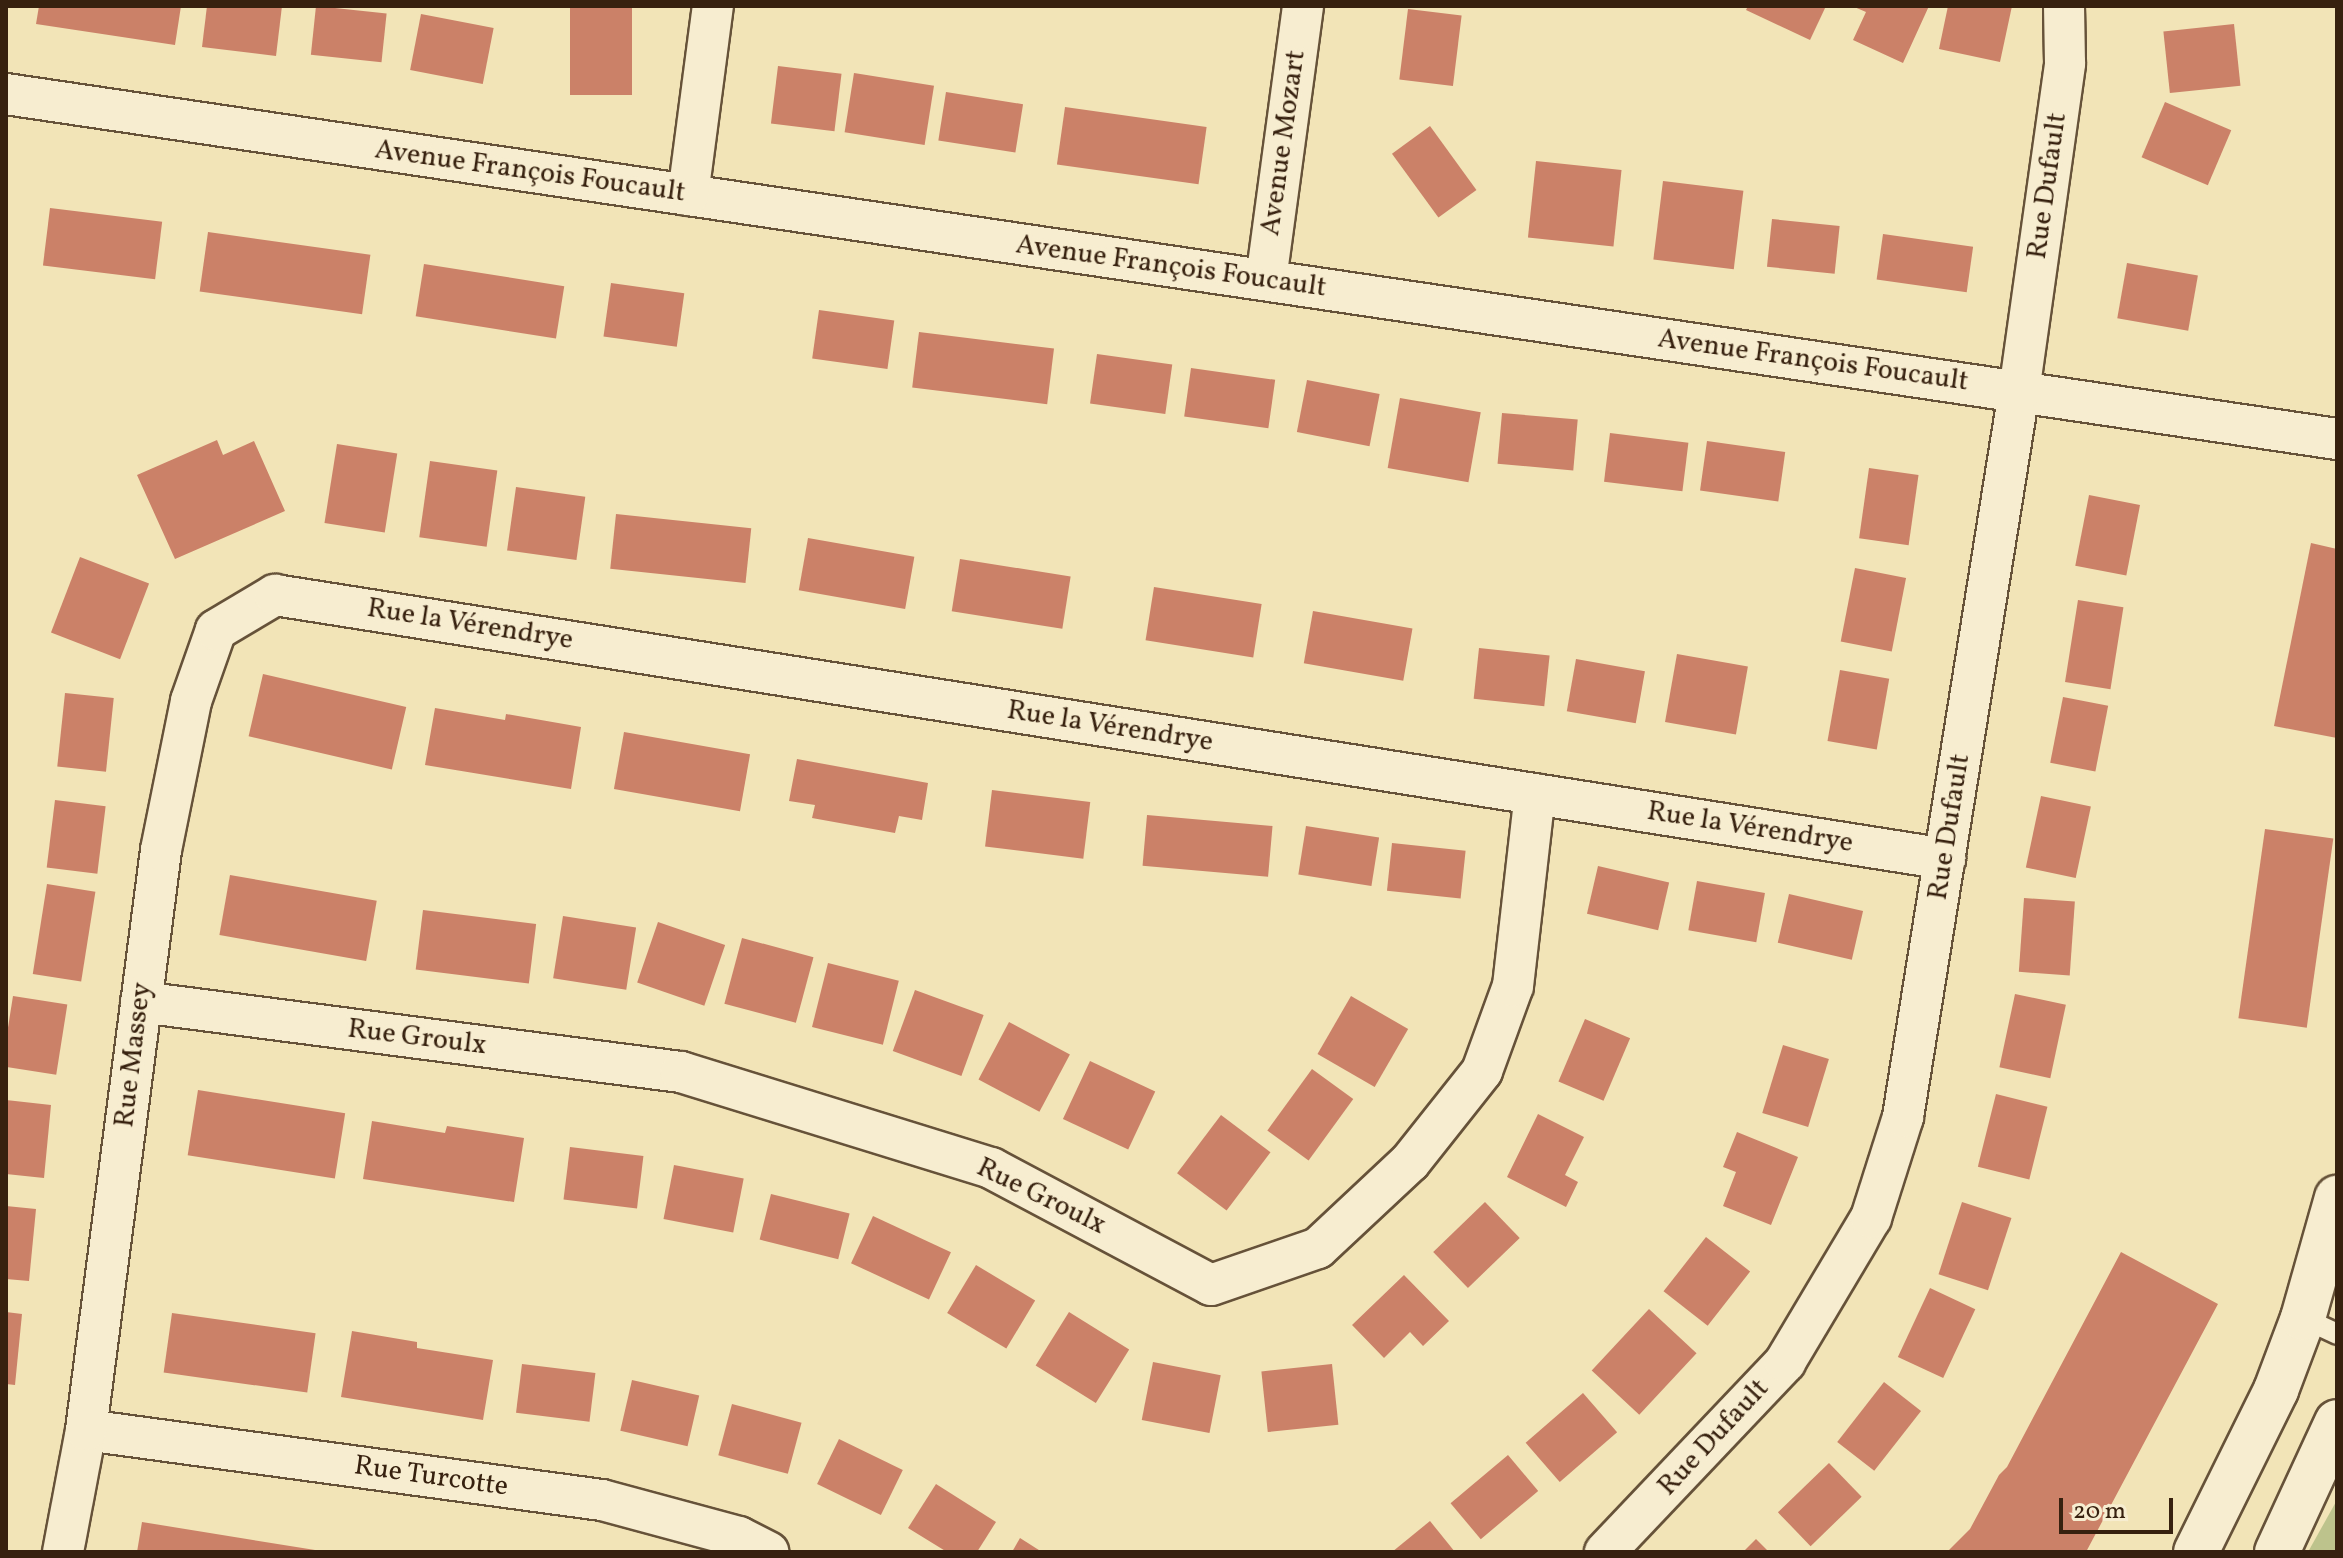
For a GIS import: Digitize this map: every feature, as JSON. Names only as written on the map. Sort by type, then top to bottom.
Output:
[{"type":"street","points":[[688,195],[713,6]]},
{"type":"street","name":"Avenue Mozart","points":[[1266,280],[1303,6]]},
{"type":"street","name":"Rue Dufault","points":[[1605,1552],[1785,1362],[1871,1218],[1903,1117],[2019,392],[2065,63],[2064,6]]},
{"type":"street","name":"Avenue François Foucault","points":[[6,94],[2337,439]]},
{"type":"street","name":"Rue la Vérendrye","points":[[275,595],[1945,859]]},
{"type":"street","name":"Rue Massey","points":[[63,1552],[86,1430],[161,850],[191,701],[216,630],[275,595]]},
{"type":"street","name":"Rue Groulx","points":[[141,1002],[681,1072],[991,1168],[1211,1285],[1318,1248],[1410,1162],[1482,1071],[1513,986],[1535,794]]},
{"type":"street","points":[[2196,1552],[2276,1390],[2320,1326],[2337,1198]]},
{"type":"street","points":[[2277,1552],[2337,1422]]},
{"type":"street","name":"Rue Turcotte","points":[[86,1430],[602,1500],[739,1537],[768,1552]]},
{"type":"green space","points":[[2337,1500],[2337,1552],[2308,1552]]},
{"type":"building","points":[[39,6],[181,6],[175,45],[36,24]]},
{"type":"building","points":[[207,6],[282,6],[276,56],[202,47]]},
{"type":"building","points":[[316,6],[387,13],[381,62],[311,55]]},
{"type":"building","points":[[570,6],[632,6],[632,95],[570,95]]},
{"type":"building","points":[[1748,6],[1826,6],[1810,40],[1746,10]]},
{"type":"building","points":[[1852,6],[1929,6],[1903,63],[1853,40],[1866,12]]},
{"type":"building","points":[[1948,6],[2012,6],[2000,62],[1939,49]]},
{"type":"building","points":[[1408,9],[1462,16],[1453,86],[1399,79]]},
{"type":"building","points":[[421,14],[494,28],[483,84],[410,70]]},
{"type":"building","points":[[2234,24],[2240,86],[2170,93],[2163,31]]},
{"type":"building","points":[[778,66],[842,74],[834,131],[771,124]]},
{"type":"building","points":[[854,73],[934,86],[925,145],[845,132]]},
{"type":"building","points":[[946,92],[1023,104],[1015,153],[938,140]]},
{"type":"building","points":[[2165,102],[2231,130],[2208,185],[2142,157]]},
{"type":"building","points":[[1065,107],[1207,127],[1199,184],[1057,164]]},
{"type":"building","points":[[1430,126],[1476,190],[1438,218],[1392,154]]},
{"type":"building","points":[[1536,161],[1622,170],[1613,247],[1528,238]]},
{"type":"building","points":[[1663,181],[1743,191],[1734,269],[1653,259]]},
{"type":"building","points":[[50,208],[162,222],[155,279],[43,266]]},
{"type":"building","points":[[1772,219],[1840,226],[1835,274],[1767,267]]},
{"type":"building","points":[[208,232],[370,255],[362,314],[200,291]]},
{"type":"building","points":[[1883,234],[1973,247],[1967,292],[1877,280]]},
{"type":"building","points":[[2127,263],[2198,276],[2188,331],[2117,318]]},
{"type":"building","points":[[424,264],[564,286],[556,339],[416,316]]},
{"type":"building","points":[[611,283],[684,293],[677,347],[603,336]]},
{"type":"building","points":[[819,310],[894,321],[887,369],[812,359]]},
{"type":"building","points":[[919,332],[1054,349],[1047,404],[912,388]]},
{"type":"building","points":[[1097,354],[1172,365],[1165,414],[1090,404]]},
{"type":"building","points":[[1191,368],[1275,380],[1268,428],[1184,417]]},
{"type":"building","points":[[1307,380],[1380,394],[1370,446],[1297,432]]},
{"type":"building","points":[[1400,398],[1481,412],[1468,482],[1388,468]]},
{"type":"building","points":[[1502,413],[1578,420],[1573,470],[1498,464]]},
{"type":"building","points":[[1610,433],[1688,443],[1682,491],[1604,482]]},
{"type":"building","points":[[217,440],[223,455],[254,441],[285,511],[175,559],[137,475]]},
{"type":"building","points":[[1707,441],[1785,452],[1778,502],[1700,491]]},
{"type":"building","points":[[337,444],[397,454],[385,533],[324,523]]},
{"type":"building","points":[[430,461],[497,470],[487,547],[419,537]]},
{"type":"building","points":[[1869,468],[1919,475],[1909,545],[1859,538]]},
{"type":"building","points":[[516,487],[585,497],[576,560],[507,550]]},
{"type":"building","points":[[2089,495],[2140,505],[2126,576],[2075,566]]},
{"type":"building","points":[[616,514],[751,528],[746,583],[610,569]]},
{"type":"building","points":[[808,538],[914,557],[905,609],[799,590]]},
{"type":"building","points":[[2311,543],[2337,549],[2337,738],[2274,726]]},
{"type":"building","points":[[80,557],[149,584],[120,659],[51,633]]},
{"type":"building","points":[[960,559],[1071,577],[1062,629],[952,611]]},
{"type":"building","points":[[1855,568],[1906,578],[1892,652],[1841,642]]},
{"type":"building","points":[[1154,587],[1262,604],[1253,657],[1146,640]]},
{"type":"building","points":[[2078,600],[2123,607],[2110,689],[2065,682]]},
{"type":"building","points":[[1313,611],[1412,629],[1403,681],[1304,663]]},
{"type":"building","points":[[1479,648],[1550,655],[1544,706],[1474,699]]},
{"type":"building","points":[[1677,654],[1748,667],[1736,734],[1665,722]]},
{"type":"building","points":[[1576,659],[1645,671],[1636,723],[1567,711]]},
{"type":"building","points":[[1840,670],[1889,679],[1877,750],[1827,741]]},
{"type":"building","points":[[263,674],[406,707],[392,769],[249,736]]},
{"type":"building","points":[[65,693],[114,698],[106,772],[57,767]]},
{"type":"building","points":[[2063,697],[2108,706],[2095,772],[2050,763]]},
{"type":"building","points":[[435,708],[505,720],[506,714],[581,727],[571,789],[425,765]]},
{"type":"building","points":[[624,732],[750,754],[740,811],[614,789]]},
{"type":"building","points":[[797,759],[928,783],[922,820],[899,816],[895,833],[812,818],[815,805],[789,801]]},
{"type":"building","points":[[992,790],[1090,802],[1083,859],[985,847]]},
{"type":"building","points":[[2041,796],[2091,807],[2076,878],[2026,867]]},
{"type":"building","points":[[55,800],[106,806],[97,874],[47,867]]},
{"type":"building","points":[[1147,815],[1273,826],[1268,877],[1143,866]]},
{"type":"building","points":[[1306,826],[1379,838],[1371,886],[1298,874]]},
{"type":"building","points":[[2265,829],[2333,839],[2307,1028],[2238,1018]]},
{"type":"building","points":[[1392,843],[1466,851],[1461,898],[1387,891]]},
{"type":"building","points":[[1598,866],[1669,882],[1658,930],[1587,914]]},
{"type":"building","points":[[230,875],[377,901],[366,961],[219,935]]},
{"type":"building","points":[[1697,881],[1765,893],[1756,942],[1688,930]]},
{"type":"building","points":[[47,884],[95,892],[81,982],[33,974]]},
{"type":"building","points":[[1789,894],[1863,911],[1852,960],[1778,943]]},
{"type":"building","points":[[2024,898],[2075,902],[2070,975],[2019,972]]},
{"type":"building","points":[[423,910],[536,924],[529,983],[416,970]]},
{"type":"building","points":[[563,916],[636,928],[626,990],[553,978]]},
{"type":"building","points":[[658,922],[725,945],[704,1006],[637,983]]},
{"type":"building","points":[[742,938],[813,957],[796,1023],[724,1004]]},
{"type":"building","points":[[828,963],[899,981],[883,1045],[812,1027]]},
{"type":"building","points":[[915,990],[984,1015],[961,1076],[893,1051]]},
{"type":"building","points":[[2015,994],[2066,1005],[2050,1078],[1999,1067]]},
{"type":"building","points":[[13,996],[67,1005],[56,1075],[6,1067],[6,1040]]},
{"type":"building","points":[[1351,996],[1408,1029],[1375,1087],[1318,1054]]},
{"type":"building","points":[[1585,1019],[1630,1038],[1604,1101],[1558,1082]]},
{"type":"building","points":[[1009,1022],[1070,1054],[1039,1112],[978,1079]]},
{"type":"building","points":[[1783,1045],[1829,1059],[1808,1127],[1762,1113]]},
{"type":"building","points":[[1090,1061],[1155,1091],[1128,1149],[1063,1119]]},
{"type":"building","points":[[1312,1069],[1353,1099],[1309,1160],[1267,1130]]},
{"type":"building","points":[[198,1090],[345,1113],[335,1178],[188,1155]]},
{"type":"building","points":[[1996,1094],[2047,1107],[2029,1180],[1978,1167]]},
{"type":"building","points":[[6,1100],[51,1105],[44,1178],[6,1174]]},
{"type":"building","points":[[1538,1114],[1584,1137],[1565,1175],[1578,1182],[1566,1207],[1507,1177]]},
{"type":"building","points":[[1221,1115],[1271,1152],[1227,1211],[1177,1173]]},
{"type":"building","points":[[372,1121],[445,1133],[447,1126],[524,1138],[514,1202],[363,1179]]},
{"type":"building","points":[[1737,1132],[1798,1157],[1771,1225],[1723,1206],[1736,1172],[1723,1167]]},
{"type":"building","points":[[570,1147],[643,1156],[637,1209],[564,1200]]},
{"type":"building","points":[[674,1165],[744,1179],[733,1233],[664,1219]]},
{"type":"building","points":[[771,1194],[850,1214],[838,1259],[760,1240]]},
{"type":"building","points":[[1485,1202],[1520,1238],[1468,1288],[1433,1252]]},
{"type":"building","points":[[1962,1202],[2011,1218],[1988,1290],[1939,1274]]},
{"type":"building","points":[[6,1206],[36,1209],[29,1281],[6,1279]]},
{"type":"building","points":[[873,1216],[951,1252],[929,1299],[851,1263]]},
{"type":"building","points":[[1706,1237],[1750,1271],[1708,1326],[1664,1291]]},
{"type":"building","points":[[2121,1252],[2218,1304],[2086,1552],[1947,1552],[1970,1529],[1999,1475],[2007,1467]]},
{"type":"building","points":[[976,1265],[1035,1301],[1006,1349],[947,1313]]},
{"type":"building","points":[[1404,1275],[1449,1321],[1423,1346],[1410,1332],[1384,1358],[1352,1325]]},
{"type":"building","points":[[1930,1288],[1975,1309],[1943,1378],[1898,1357]]},
{"type":"building","points":[[1649,1309],[1697,1353],[1639,1415],[1592,1370]]},
{"type":"building","points":[[6,1312],[22,1314],[15,1385],[6,1384]]},
{"type":"building","points":[[1069,1312],[1129,1350],[1096,1403],[1036,1365]]},
{"type":"building","points":[[172,1313],[316,1333],[307,1393],[164,1372]]},
{"type":"building","points":[[352,1331],[417,1342],[417,1348],[493,1360],[483,1420],[341,1397]]},
{"type":"building","points":[[1153,1362],[1221,1375],[1209,1433],[1142,1420]]},
{"type":"building","points":[[522,1364],[595,1373],[589,1422],[516,1413]]},
{"type":"building","points":[[1332,1364],[1338,1425],[1268,1432],[1261,1371]]},
{"type":"building","points":[[632,1380],[699,1396],[688,1446],[620,1431]]},
{"type":"building","points":[[1884,1382],[1921,1411],[1874,1471],[1837,1442]]},
{"type":"building","points":[[1583,1393],[1617,1432],[1560,1482],[1526,1443]]},
{"type":"building","points":[[732,1404],[802,1423],[788,1474],[718,1455]]},
{"type":"building","points":[[839,1439],[903,1470],[881,1515],[817,1484]]},
{"type":"building","points":[[1508,1455],[1538,1491],[1481,1539],[1451,1503]]},
{"type":"building","points":[[1829,1463],[1862,1497],[1811,1546],[1778,1512]]},
{"type":"building","points":[[936,1484],[996,1522],[977,1552],[947,1552],[908,1528]]},
{"type":"building","points":[[1430,1521],[1455,1552],[1392,1552]]},
{"type":"building","points":[[142,1522],[315,1550],[315,1552],[137,1552]]},
{"type":"building","points":[[1020,1538],[1042,1552],[1012,1552]]},
{"type":"building","points":[[1756,1539],[1769,1552],[1743,1552]]}]
